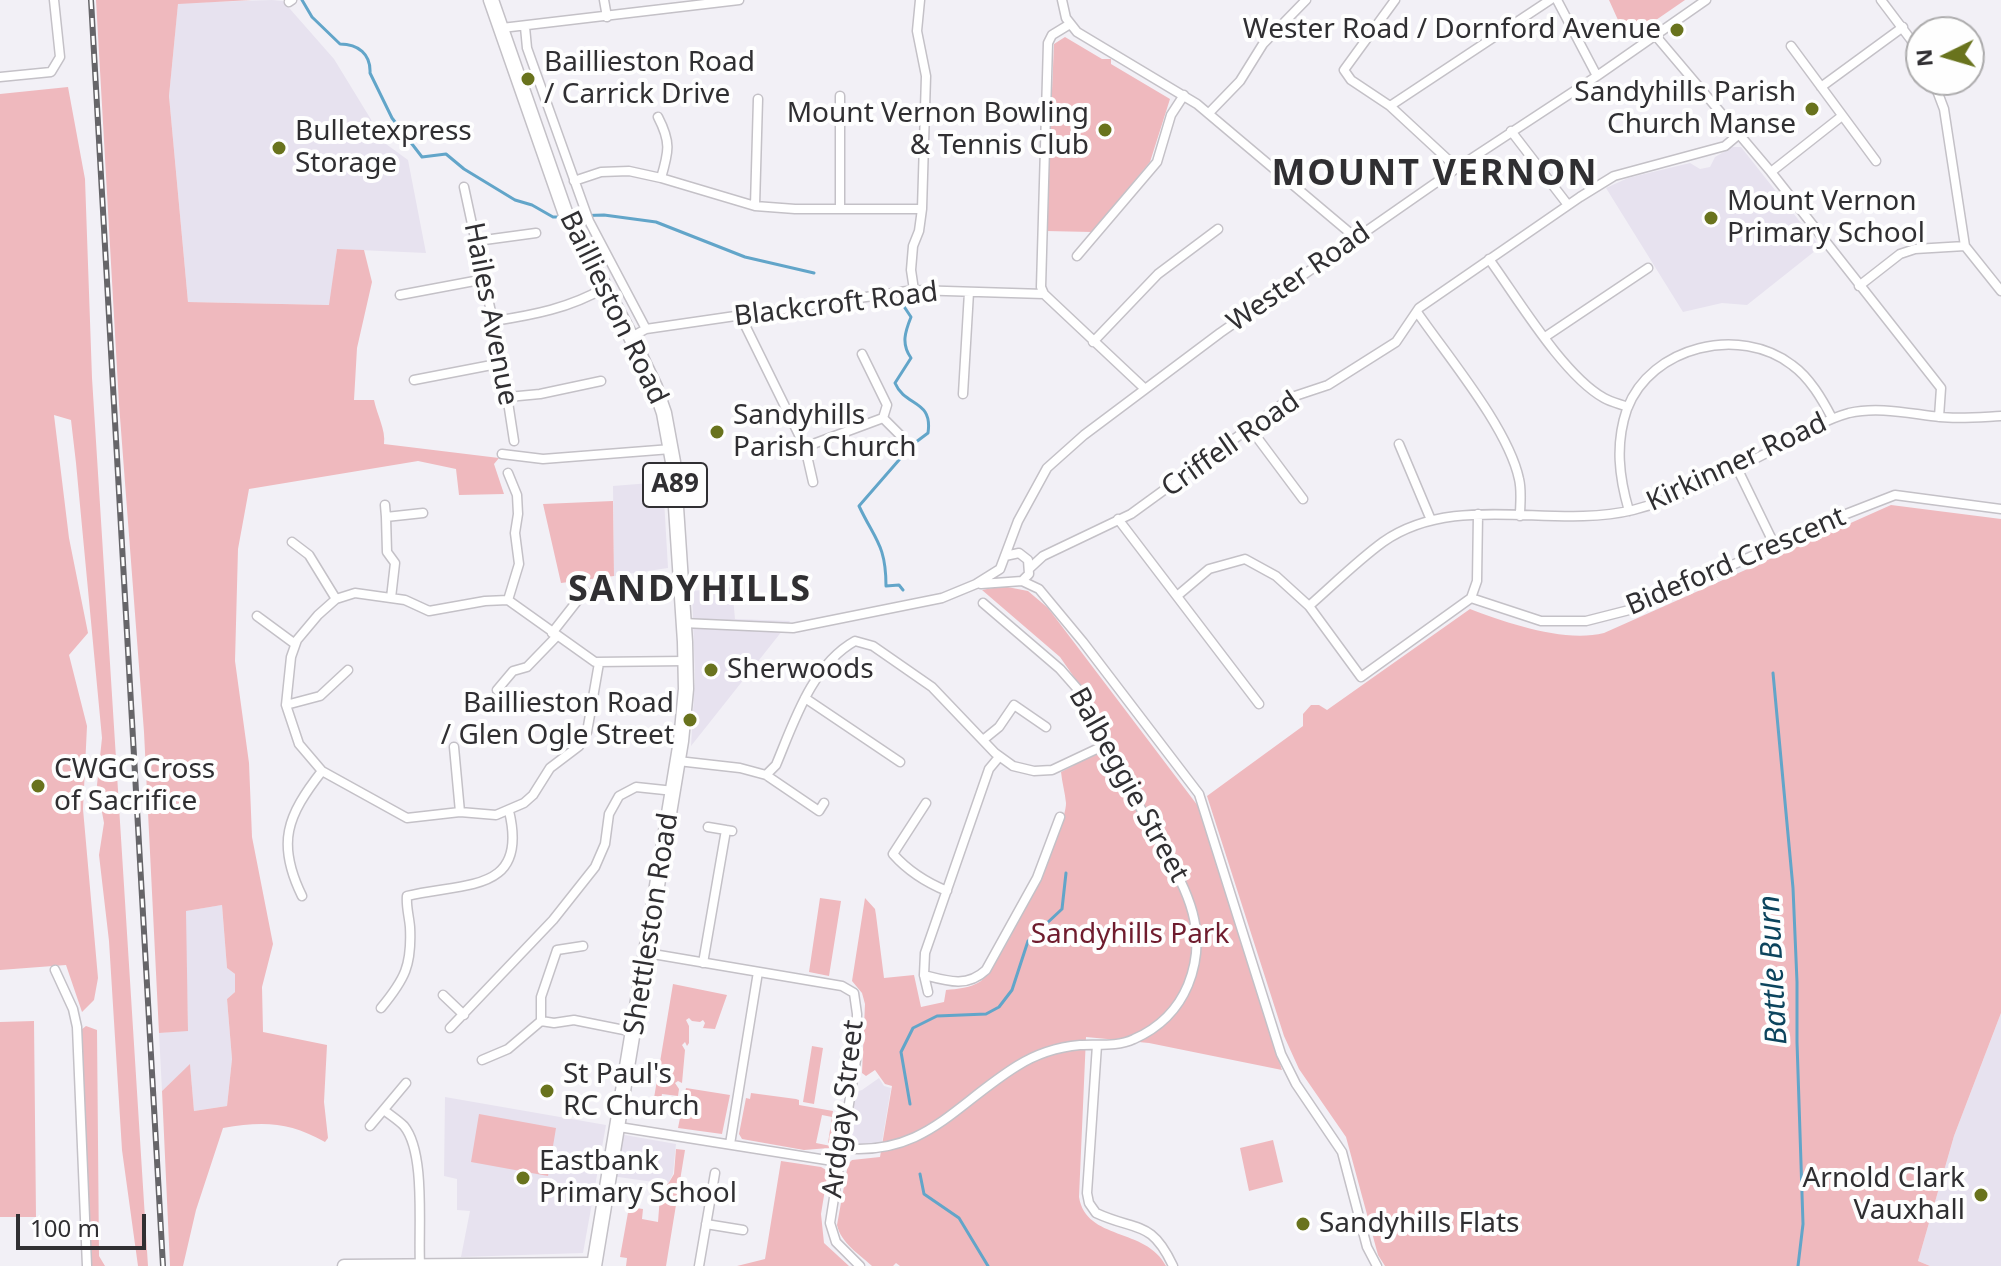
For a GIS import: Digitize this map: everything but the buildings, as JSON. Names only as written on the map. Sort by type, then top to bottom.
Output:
[{"type":"main road","name":"Baillieston Road","points":[[491,0],[567,217],[631,337],[660,400],[671,449],[685,661],[686,689],[678,766]]},
{"type":"main road","name":"Shettleston Road","points":[[594,1265],[678,766]]},
{"type":"main road","points":[[344,1266],[594,1265]]},
{"type":"street","points":[[0,77],[51,72],[60,57],[54,0]]},
{"type":"street","points":[[604,0],[607,17]]},
{"type":"street","points":[[502,28],[739,0]]},
{"type":"street","points":[[914,290],[911,270],[922,209],[926,76],[917,31],[920,0]]},
{"type":"street","points":[[1062,0],[1064,14],[1081,34],[1209,113],[1356,238]]},
{"type":"street","points":[[1209,113],[1240,81],[1263,44],[1306,0]]},
{"type":"street","points":[[1395,0],[1344,70],[1351,80],[1390,106],[1457,168]]},
{"type":"street","points":[[1390,106],[1550,0]]},
{"type":"street","points":[[1557,0],[1597,76]]},
{"type":"street","name":"Wester Road","points":[[1005,556],[1047,468],[1144,388],[1457,168],[1706,0]]},
{"type":"street","points":[[1881,0],[1905,30]]},
{"type":"street","points":[[1070,24],[1052,35],[1048,43],[1040,282],[1044,294],[1144,388]]},
{"type":"street","points":[[525,27],[526,45],[588,216],[646,329]]},
{"type":"street","points":[[1821,87],[1903,27]]},
{"type":"street","points":[[1655,35],[1771,172],[1941,388],[1939,417]]},
{"type":"street","points":[[1791,46],[1876,161]]},
{"type":"street","points":[[1077,256],[1157,162],[1171,115],[1184,95]]},
{"type":"street","points":[[840,96],[840,208]]},
{"type":"street","points":[[1939,96],[1944,109],[1965,246],[2001,291]]},
{"type":"street","points":[[755,206],[758,99]]},
{"type":"street","points":[[1771,172],[1842,116]]},
{"type":"street","points":[[658,117],[669,138],[661,178]]},
{"type":"street","points":[[1511,131],[1568,205]]},
{"type":"street","name":"Criffell Road","points":[[1027,574],[1043,556],[1131,514],[1292,397],[1328,385],[1396,342],[1417,312],[1489,259],[1614,176],[1725,146],[1738,135]]},
{"type":"street","points":[[574,181],[629,171],[755,206],[922,209]]},
{"type":"street","name":"Hailes Avenue","points":[[464,187],[494,321],[514,441]]},
{"type":"street","points":[[1093,342],[1158,274],[1218,229]]},
{"type":"street","points":[[477,241],[536,233]]},
{"type":"street","points":[[1859,286],[1900,254],[1915,249],[1965,246]]},
{"type":"street","points":[[1489,259],[1545,337],[1581,379],[1604,398],[1628,407]]},
{"type":"street","points":[[1545,337],[1648,268]]},
{"type":"street","points":[[400,295],[485,279]]},
{"type":"street","points":[[494,321],[582,301],[604,288]]},
{"type":"street","name":"Blackcroft Road","points":[[631,337],[646,329],[914,290],[1044,294]]},
{"type":"street","points":[[963,394],[969,292]]},
{"type":"street","points":[[1417,312],[1512,454],[1521,483],[1520,516]]},
{"type":"street","points":[[740,315],[805,447],[813,482]]},
{"type":"street","points":[[1629,511],[1620,480],[1619,456],[1628,407],[1643,381],[1695,347],[1725,344],[1752,346],[1791,364],[1815,389],[1832,418]]},
{"type":"street","points":[[862,354],[887,405],[883,418]]},
{"type":"street","points":[[414,380],[502,363]]},
{"type":"street","points":[[508,397],[540,394],[601,381]]},
{"type":"street","name":"Kirkinner Road","points":[[1309,606],[1384,541],[1431,520],[1478,514],[1580,518],[1629,511],[1737,468],[1832,418],[1854,412],[1896,411],[1939,417],[2001,416]]},
{"type":"street","points":[[805,447],[883,418]]},
{"type":"street","points":[[883,418],[902,437]]},
{"type":"street","points":[[1250,428],[1303,499]]},
{"type":"street","points":[[1399,444],[1431,520]]},
{"type":"street","points":[[502,454],[543,459],[671,449]]},
{"type":"street","points":[[1737,468],[1775,546]]},
{"type":"street","points":[[508,473],[517,495],[515,533],[519,564],[508,600]]},
{"type":"street","name":"Bideford Crescent","points":[[1471,598],[1541,621],[1586,621],[1637,608],[1895,495],[2001,509]]},
{"type":"street","points":[[385,505],[389,531],[387,552],[395,563],[391,598]]},
{"type":"street","points":[[386,517],[423,513]]},
{"type":"street","points":[[1177,596],[1209,569],[1245,559],[1276,576],[1309,606],[1361,677],[1471,598],[1477,581],[1478,514]]},
{"type":"street","points":[[1118,519],[1259,704]]},
{"type":"street","points":[[1011,539],[1015,552]]},
{"type":"street","points":[[292,542],[309,555],[336,599]]},
{"type":"street","points":[[683,623],[793,628],[942,598],[976,584],[1000,569],[1005,556],[1015,552],[1026,557],[1027,574],[1033,585],[1083,642],[1203,802],[1281,1054],[1296,1084],[1342,1152],[1367,1247],[1377,1266]]},
{"type":"street","name":"Criffell Road","points":[[1026,557],[1043,556]]},
{"type":"street","points":[[1000,569],[1006,580]]},
{"type":"street","points":[[976,584],[1006,580],[1014,583],[1027,574]]},
{"type":"street","points":[[497,690],[513,671],[527,667],[555,635],[585,591]]},
{"type":"street","points":[[599,663],[587,732],[579,746],[550,768],[533,795],[509,811],[496,815],[460,812],[407,818],[322,771],[299,744],[286,705],[295,644],[318,615],[336,599],[355,593],[405,600],[429,611],[508,600],[599,663],[685,661]]},
{"type":"street","name":"Balbeggie Street","points":[[841,1148],[878,1149],[912,1140],[1029,1059],[1058,1049],[1131,1041],[1164,1019],[1181,1002],[1194,970],[1198,946],[1187,890],[1103,746],[1100,727],[1082,694],[1060,669],[983,603]]},
{"type":"street","points":[[257,616],[295,644]]},
{"type":"street","points":[[766,775],[776,765],[805,698],[840,649],[855,641],[863,641],[932,687],[999,757],[1025,770],[1047,771],[1103,746]]},
{"type":"street","points":[[286,705],[320,696],[348,670]]},
{"type":"street","points":[[805,698],[900,762]]},
{"type":"street","points":[[983,740],[999,727],[1014,705],[1046,727]]},
{"type":"street","points":[[454,747],[460,812]]},
{"type":"street","points":[[928,992],[924,975],[925,953],[989,769],[999,757]]},
{"type":"street","points":[[678,766],[740,768],[766,775],[819,811],[824,803]]},
{"type":"street","points":[[302,896],[291,872],[287,845],[289,826],[301,798],[322,771]]},
{"type":"street","points":[[450,1028],[553,920],[595,867],[605,844],[609,814],[619,796],[636,787],[674,791]]},
{"type":"street","points":[[926,803],[893,854],[906,868],[947,891]]},
{"type":"street","points":[[407,896],[490,880],[502,871],[513,852],[514,828],[509,811]]},
{"type":"street","points":[[924,975],[948,982],[963,982],[978,978],[986,970],[1037,878],[1060,817]]},
{"type":"street","points":[[703,963],[729,831],[708,827]]},
{"type":"street","points":[[381,1008],[401,984],[408,969],[411,948],[407,896],[399,887]]},
{"type":"street","points":[[541,1021],[541,997],[557,950],[583,946]]},
{"type":"street","points":[[647,953],[758,972],[730,1144]]},
{"type":"street","points":[[55,970],[73,1009],[77,1027],[87,1266]]},
{"type":"street","name":"Ardgay Street","points":[[758,972],[845,986],[856,996],[857,1046],[830,1216],[831,1230],[837,1244],[860,1266]]},
{"type":"street","points":[[443,995],[464,1015]]},
{"type":"street","points":[[482,1060],[508,1049],[541,1021],[574,1020],[634,1032]]},
{"type":"street","points":[[1097,1045],[1089,1203],[1096,1213],[1154,1234],[1164,1246],[1173,1266]]},
{"type":"street","points":[[370,1126],[406,1083]]},
{"type":"street","points":[[384,1110],[404,1127],[414,1146],[420,1188],[420,1264]]},
{"type":"street","points":[[619,1127],[839,1162]]},
{"type":"street","points":[[699,1266],[715,1173]]},
{"type":"street","points":[[706,1224],[743,1230]]},
{"type":"shaded area","points":[[283,1],[334,59],[386,144],[408,160],[426,253],[337,249],[330,305],[188,302],[169,96],[178,3]]},
{"type":"shaded area","name":"Mount Vernon Primary School","points":[[1732,147],[1741,147],[1820,247],[1747,305],[1722,303],[1683,312],[1606,188],[1628,178],[1690,163],[1700,169],[1710,167],[1715,157]]},
{"type":"shaded area","points":[[663,482],[668,568],[614,576],[613,486]]},
{"type":"shaded area","points":[[732,587],[735,619],[790,621],[691,746],[695,678],[692,591]]},
{"type":"shaded area","points":[[222,905],[227,968],[235,974],[235,992],[227,999],[232,1059],[227,1106],[194,1111],[190,1065],[162,1091],[159,1033],[188,1030],[185,911]]},
{"type":"shaded area","points":[[2001,1013],[2001,1266],[1930,1266],[1918,1261],[1954,1136]]},
{"type":"shaded area","points":[[879,1078],[884,1086],[891,1088],[881,1148],[844,1148],[852,1093]]},
{"type":"shaded area","name":"Eastbank Primary School","points":[[445,1097],[606,1125],[583,1253],[461,1257],[470,1211],[457,1210],[457,1179],[444,1176]]},
{"type":"shaded area","points":[[619,1134],[676,1144],[673,1174],[668,1184],[611,1176]]},
{"type":"green space","points":[[96,0],[252,0],[178,4],[169,96],[188,302],[329,305],[337,249],[364,250],[372,282],[357,348],[354,400],[374,400],[383,428],[384,444],[499,458],[494,464],[504,494],[459,495],[456,469],[418,461],[249,489],[238,549],[235,661],[249,763],[252,837],[273,944],[262,987],[263,1032],[327,1045],[324,1102],[328,1138],[325,1142],[300,1130],[276,1125],[251,1124],[223,1128],[196,1210],[183,1266],[170,1266],[162,1091],[190,1064],[194,1111],[227,1106],[232,1059],[227,999],[235,992],[235,974],[227,968],[222,905],[186,911],[188,1031],[159,1033],[144,732],[119,404]]},
{"type":"green space","points":[[1609,0],[1685,0],[1627,40]]},
{"type":"green space","name":"Mount Vernon Bowling & Tennis Club","points":[[1065,37],[1102,59],[1111,59],[1111,64],[1170,99],[1150,162],[1092,232],[1046,231],[1054,44]]},
{"type":"green space","points":[[68,87],[85,179],[92,378],[148,1266],[138,1266],[122,1150],[109,941],[99,855],[104,823],[97,785],[102,738],[76,463],[71,420],[54,415],[69,538],[88,633],[69,655],[87,726],[83,809],[98,978],[94,1000],[82,1012],[66,965],[0,970],[0,94]]},
{"type":"green space","points":[[613,501],[614,576],[561,583],[543,504]]},
{"type":"green space","points":[[1891,505],[2001,519],[2001,1013],[1954,1136],[1918,1261],[1930,1266],[1385,1266],[1378,1255],[1346,1137],[1299,1069],[1284,1036],[1207,796],[1303,726],[1303,714],[1311,705],[1327,710],[1470,609],[1554,633],[1604,633]]},
{"type":"green space","name":"Sandyhills Park","points":[[1002,586],[1028,591],[1048,608],[1198,806],[1282,1070],[1149,1043],[1086,1037],[1079,1197],[1084,1211],[1093,1221],[1145,1245],[1166,1266],[900,1266],[896,1263],[893,1266],[872,1266],[846,1243],[837,1225],[848,1164],[852,1160],[880,1157],[892,1086],[885,1084],[875,1070],[866,1076],[862,1073],[865,1004],[862,993],[852,981],[865,898],[875,909],[884,978],[914,975],[921,1007],[944,1002],[946,990],[968,987],[981,981],[1017,924],[1056,839],[1066,803],[1061,772],[1113,745],[1083,690],[1060,657],[982,590]]},
{"type":"green space","points":[[820,898],[841,901],[829,976],[809,972]]},
{"type":"green space","points":[[673,984],[727,995],[715,1029],[703,1028],[703,1020],[686,1020],[689,1043],[682,1045],[685,1050],[682,1083],[675,1083],[679,1089],[678,1096],[662,1094],[660,1105],[653,1104]]},
{"type":"green space","points":[[34,1021],[36,1217],[0,1217],[0,1022]]},
{"type":"green space","points":[[86,1026],[97,1030],[99,1256],[105,1266],[92,1266],[81,1030]]},
{"type":"green space","points":[[812,1046],[823,1048],[814,1104],[803,1102]]},
{"type":"green space","points":[[686,1088],[730,1095],[722,1134],[678,1128]]},
{"type":"green space","points":[[751,1093],[796,1099],[799,1105],[833,1111],[832,1116],[839,1118],[835,1144],[828,1143],[832,1117],[822,1115],[816,1143],[831,1146],[829,1148],[804,1150],[742,1139],[739,1134],[746,1098],[750,1099]]},
{"type":"green space","points":[[479,1114],[556,1128],[548,1176],[471,1162]]},
{"type":"green space","points":[[1273,1140],[1283,1182],[1249,1191],[1240,1148]]},
{"type":"green space","points":[[676,1149],[685,1150],[666,1266],[626,1266],[627,1258],[620,1257],[629,1207],[643,1209],[642,1219],[658,1222],[661,1183],[668,1184],[674,1174]]},
{"type":"green space","points":[[781,1161],[821,1167],[828,1171],[821,1214],[824,1243],[849,1266],[737,1266],[765,1259]]},
{"type":"waterway","points":[[302,0],[312,17],[340,44],[358,48],[366,55],[370,73],[392,118],[422,157],[446,154],[464,169],[515,200],[553,217],[561,217]]},
{"type":"waterway","points":[[572,216],[604,215],[656,222],[745,257],[814,273]]},
{"type":"waterway","points":[[903,305],[911,317],[905,338],[911,358],[895,383],[899,391],[926,414],[928,433],[912,445],[859,506],[882,552],[886,586],[899,585],[903,590]]},
{"type":"waterway","name":"Battle Burn","points":[[1773,673],[1793,888],[1797,982],[1803,1224],[1798,1266]]},
{"type":"waterway","points":[[910,1104],[901,1052],[913,1028],[937,1016],[986,1014],[999,1007],[1012,990],[1028,941],[1062,909],[1066,873]]},
{"type":"waterway","points":[[920,1174],[924,1194],[959,1218],[988,1266]]},
{"type":"railway","points":[[91,0],[163,1266]]},
{"type":"place","name":"Wester Road / Dornford Avenue","points":[[1677,30]]},
{"type":"place","name":"Baillieston Road / Carrick Drive","points":[[528,79]]},
{"type":"place","name":"Sandyhills Parish Church Manse","points":[[1812,109]]},
{"type":"place","name":"Mount Vernon Bowling & Tennis Club","points":[[1105,130]]},
{"type":"place","name":"Bulletexpress Storage","points":[[279,148]]},
{"type":"place","name":"Mount Vernon Primary School","points":[[1711,218]]},
{"type":"place","name":"Sandyhills Parish Church","points":[[717,432]]},
{"type":"place","name":"Sherwoods","points":[[711,670]]},
{"type":"place","name":"Baillieston Road / Glen Ogle Street","points":[[690,720]]},
{"type":"place","name":"CWGC Cross of Sacrifice","points":[[38,786]]},
{"type":"place","name":"St Paul's RC Church","points":[[547,1091]]},
{"type":"place","name":"Eastbank Primary School","points":[[523,1178]]},
{"type":"place","name":"Arnold Clark Vauxhall","points":[[1981,1195]]},
{"type":"place","name":"Sandyhills Flats","points":[[1303,1224]]},
{"type":"district","name":"MOUNT VERNON","points":[[1435,175]]},
{"type":"district","name":"SANDYHILLS","points":[[690,591]]}]
